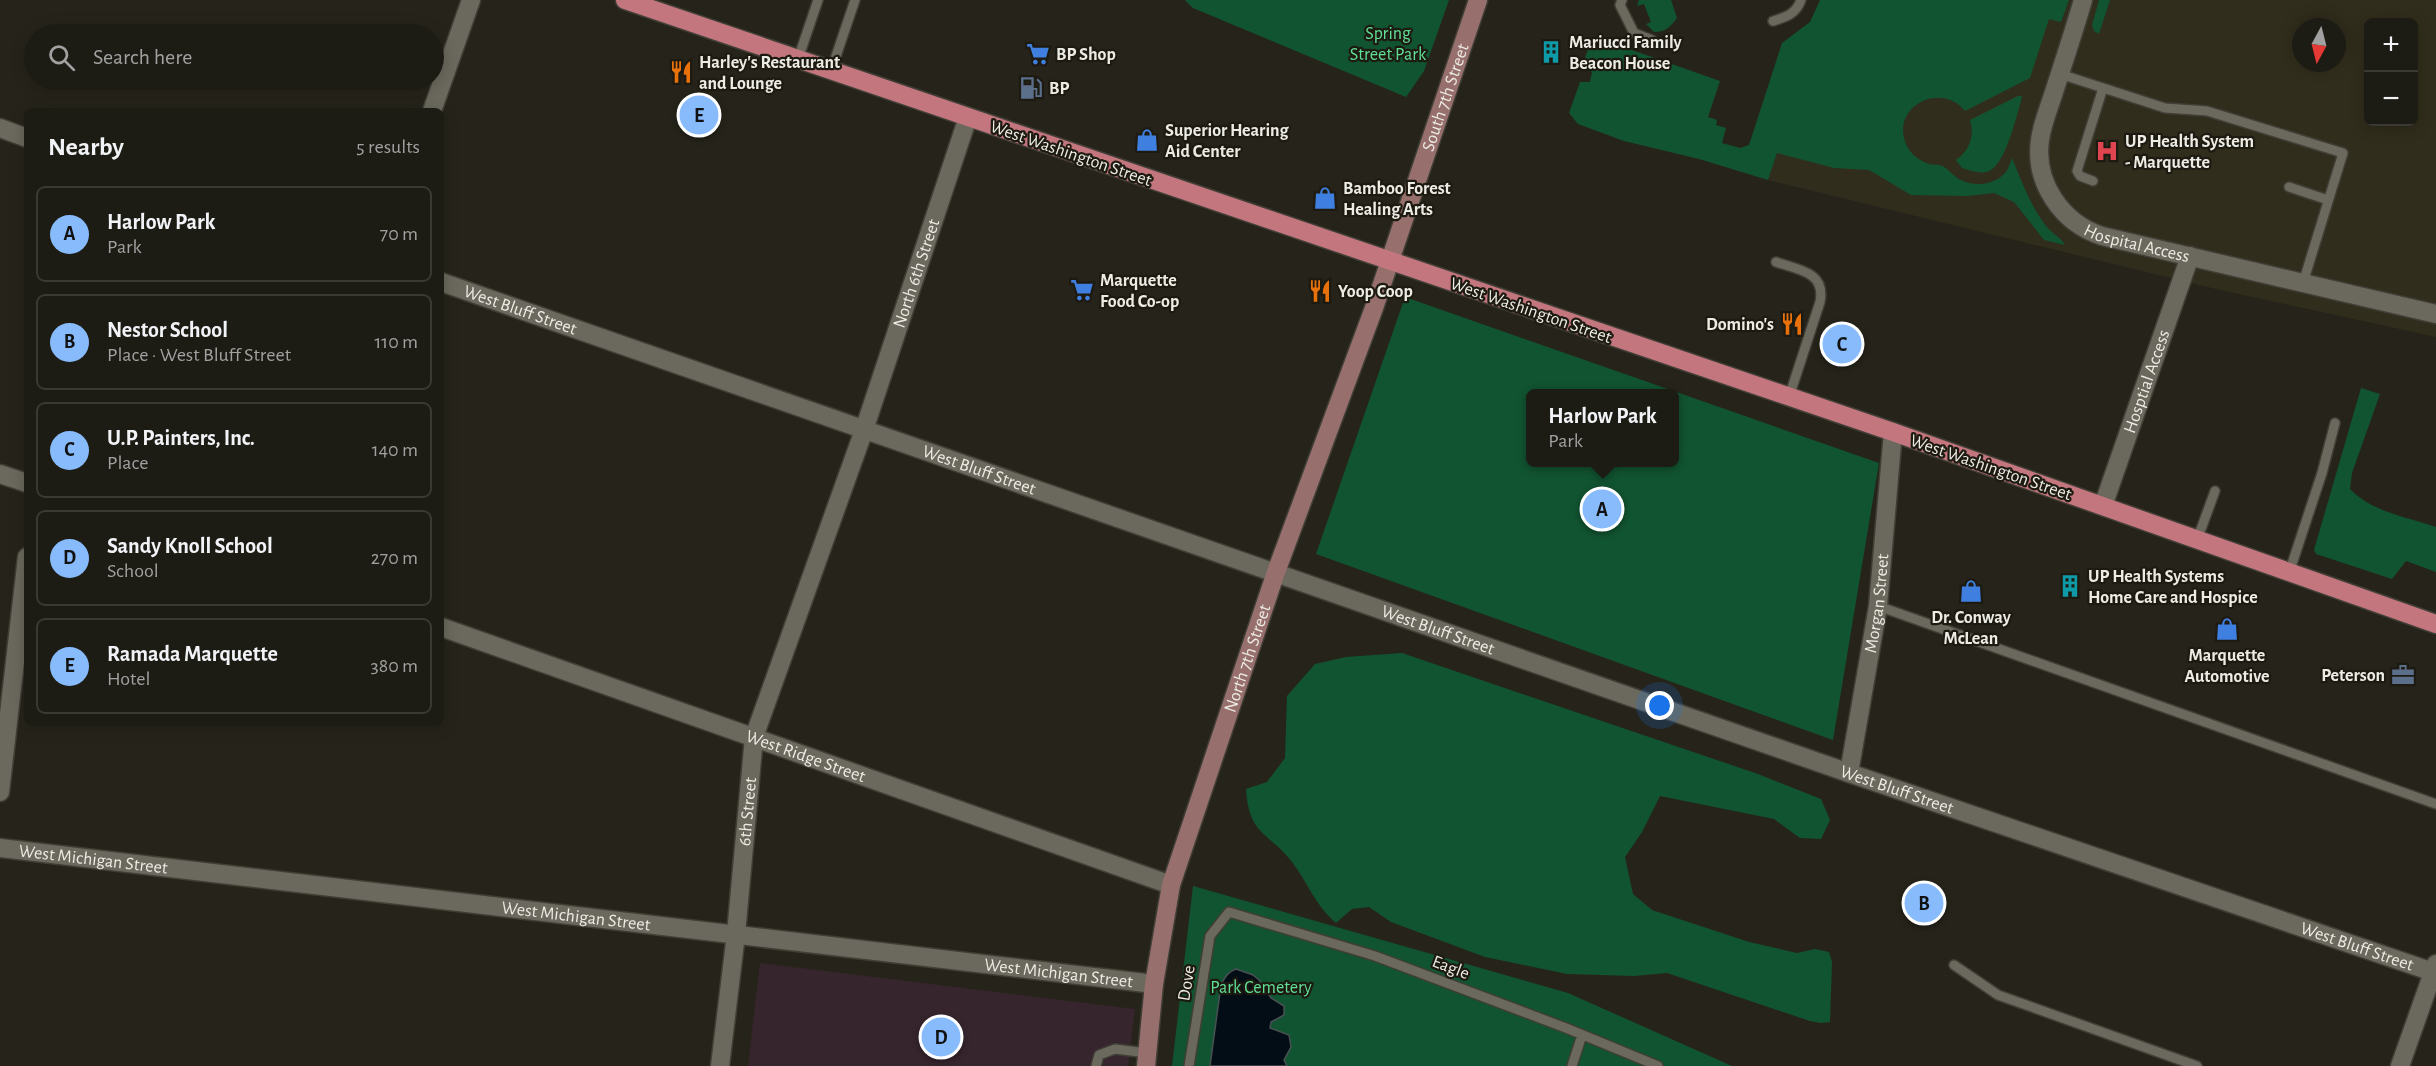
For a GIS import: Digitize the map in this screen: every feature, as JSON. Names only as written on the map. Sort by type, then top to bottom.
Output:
[{"type":"main road","name":"West Washington Street","points":[[625,0],[1893,432],[2436,624]]},
{"type":"street","points":[[444,77],[471,0]]},
{"type":"street","name":"South 7th Street","points":[[1389,262],[1478,0]]},
{"type":"street","name":"Hospital Access","points":[[2083,0],[2040,140],[2040,154],[2046,184],[2061,210],[2086,231],[2436,314]]},
{"type":"street","points":[[433,108],[439,90]]},
{"type":"street","name":"North 6th Street","points":[[864,430],[968,117]]},
{"type":"street","points":[[0,128],[24,137]]},
{"type":"street","name":"Hosptial Access","points":[[2103,506],[2190,256]]},
{"type":"street","name":"North 7th Street","points":[[1147,1060],[1154,984],[1171,885],[1276,572],[1389,262]]},
{"type":"street","name":"West Bluff Street","points":[[444,283],[1849,773],[2435,970]]},
{"type":"street","name":"6th Street","points":[[720,1066],[736,934],[754,737],[864,430]]},
{"type":"street","name":"Morgan Street","points":[[1849,773],[1878,606],[1893,432]]},
{"type":"street","points":[[0,474],[24,482]]},
{"type":"street","points":[[0,792],[24,583]]},
{"type":"street","name":"West Ridge Street","points":[[444,628],[1171,885]]},
{"type":"street","name":"West Michigan Street","points":[[0,848],[1154,984]]},
{"type":"street","points":[[2400,1066],[2435,970]]},
{"type":"lane","points":[[798,59],[818,0]]},
{"type":"lane","points":[[831,71],[855,0]]},
{"type":"lane","points":[[1622,0],[1620,5],[1634,33],[1652,40]]},
{"type":"lane","points":[[1773,21],[1788,17],[1799,6],[1801,0]]},
{"type":"lane","points":[[2060,74],[2165,108],[2207,111],[2343,153],[2303,283]]},
{"type":"lane","points":[[2093,181],[2080,176],[2077,171],[2103,88]]},
{"type":"lane","points":[[2289,187],[2328,200]]},
{"type":"lane","points":[[1776,262],[1807,273],[1822,287],[1820,302],[1789,397]]},
{"type":"lane","points":[[2289,573],[2322,473],[2335,423]]},
{"type":"lane","points":[[2197,540],[2216,491]]},
{"type":"lane","points":[[1878,606],[2436,804]]},
{"type":"lane","name":"Eagle","points":[[1229,912],[1375,956],[1658,1066]]},
{"type":"lane","name":"Dove","points":[[1189,1066],[1210,936],[1229,912]]},
{"type":"lane","points":[[1954,965],[1998,995],[2197,1066]]},
{"type":"lane","points":[[1572,1066],[1582,1035]]},
{"type":"lane","points":[[1096,1066],[1099,1055],[1107,1050],[1147,1060]]},
{"type":"shaded area","name":"UP Health System - Marquette","points":[[1828,0],[2436,0],[2436,337],[2216,289],[1768,180]]},
{"type":"shaded area","points":[[760,963],[1135,1009],[1128,1066],[748,1066]]},
{"type":"shaded area","points":[[1236,969],[1253,975],[1271,998],[1284,1006],[1284,1015],[1271,1022],[1270,1028],[1289,1035],[1291,1047],[1284,1060],[1287,1066],[1210,1066],[1221,985],[1227,975]]},
{"type":"green space","name":"Spring Street Park","points":[[1185,0],[1449,0],[1424,71],[1406,97],[1193,8]]},
{"type":"green space","points":[[1639,0],[1671,0],[1677,18],[1667,28],[1654,32],[1646,24],[1651,22],[1644,4],[1637,6]]},
{"type":"green space","points":[[1820,0],[2069,0],[2061,22],[2049,19],[2030,78],[1965,111],[1956,103],[1945,98],[1923,101],[1907,115],[1903,126],[1905,143],[1913,154],[1929,164],[1942,166],[1958,179],[1972,184],[1983,184],[2000,178],[2009,167],[2012,158],[2035,210],[2048,228],[2065,245],[2044,240],[2014,202],[1994,193],[1967,196],[1911,195],[1869,170],[1834,168],[1777,153],[1768,180],[1699,159],[1624,141],[1578,124],[1569,113],[1580,82],[1590,82],[1592,72],[1582,67],[1591,40],[1609,42],[1720,81],[1708,117],[1717,120],[1716,125],[1726,128],[1722,143],[1740,148],[1749,145],[1782,43],[1810,22]]},
{"type":"green space","points":[[2099,0],[2110,0],[2099,34],[2094,31],[2092,25]]},
{"type":"green space","points":[[2022,96],[2016,119],[2004,153],[1998,162],[1986,172],[1974,172],[1962,168],[1956,160],[1970,143],[1972,132],[1970,120]]},
{"type":"green space","points":[[1405,297],[1668,389],[1526,389],[1526,467],[1679,467],[1679,393],[1879,463],[1833,740],[1316,554]]},
{"type":"green space","points":[[2361,388],[2380,394],[2352,473],[2350,489],[2379,508],[2436,527],[2436,572],[2406,561],[2392,579],[2316,554],[2314,550]]},
{"type":"green space","points":[[1402,653],[1758,774],[1821,799],[1830,820],[1821,839],[1800,838],[1774,819],[1660,796],[1642,832],[1625,857],[1633,894],[1652,910],[1749,942],[1797,953],[1815,949],[1829,952],[1832,962],[1830,1022],[1810,1021],[1667,973],[1634,976],[1567,974],[1485,957],[1391,922],[1369,907],[1352,909],[1336,923],[1317,901],[1292,862],[1256,825],[1251,816],[1246,789],[1267,782],[1285,758],[1287,696],[1315,664],[1346,657]]},
{"type":"green space","name":"Park Cemetery","points":[[1193,886],[1568,993],[1732,1066],[1172,1066]]},
{"type":"place","name":"Mariucci Family Beacon House","points":[[1551,52]]},
{"type":"place","name":"BP Shop","points":[[1038,54]]},
{"type":"place","name":"Harley's Restaurant and Lounge","points":[[681,72]]},
{"type":"place","name":"BP","points":[[1031,88]]},
{"type":"place","name":"Ramada Marquette","points":[[699,115]]},
{"type":"place","name":"Superior Hearing Aid Center","points":[[1147,140]]},
{"type":"place","name":"UP Health System - Marquette","points":[[2107,151]]},
{"type":"place","name":"Bamboo Forest Healing Arts","points":[[1325,198]]},
{"type":"place","name":"Marquette Food Co-op","points":[[1082,290]]},
{"type":"place","name":"Yoop Coop","points":[[1320,291]]},
{"type":"place","name":"Domino's","points":[[1792,324]]},
{"type":"place","name":"U.P. Painters, Inc.","points":[[1842,344]]},
{"type":"place","name":"Harlow Park","points":[[1602,509]]},
{"type":"place","name":"UP Health Systems Home Care and Hospice","points":[[2070,586]]},
{"type":"place","name":"Dr. Conway McLean","points":[[1971,591]]},
{"type":"place","name":"Marquette Automotive","points":[[2227,629]]},
{"type":"place","name":"Peterson","points":[[2403,675]]},
{"type":"place","name":"Nestor School","points":[[1924,903]]},
{"type":"place","name":"Sandy Knoll School","points":[[941,1037]]}]
